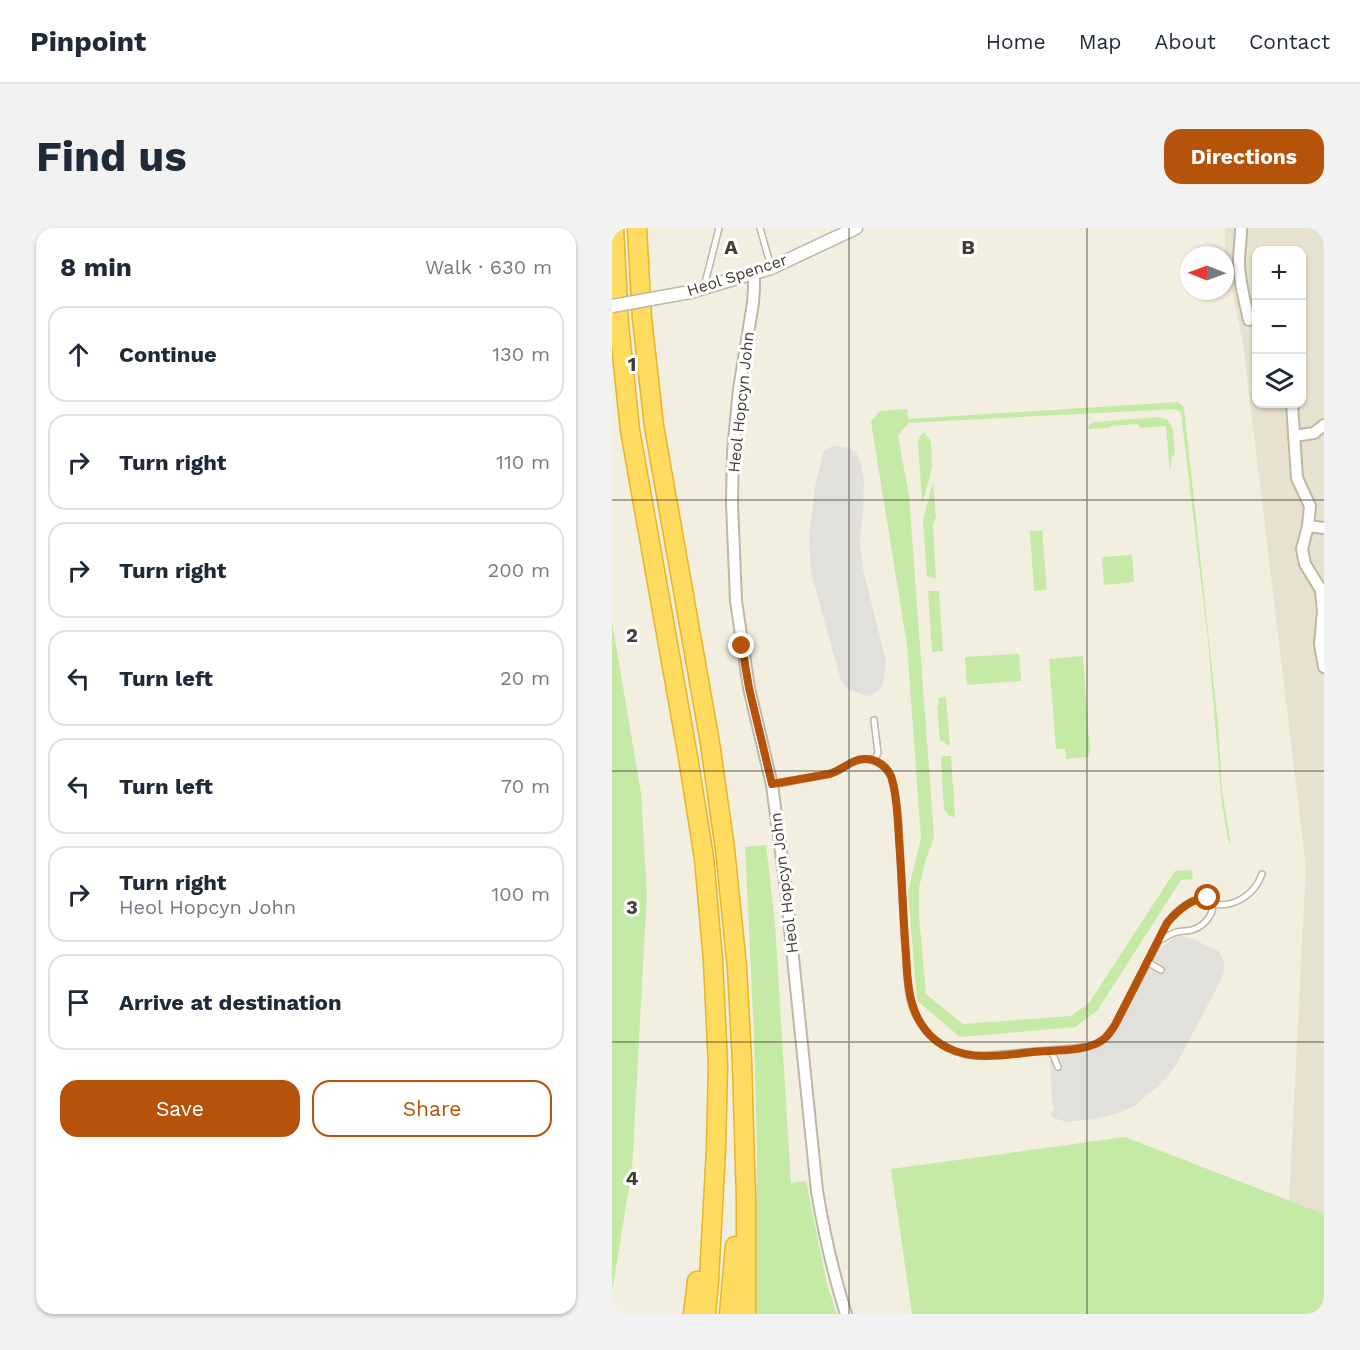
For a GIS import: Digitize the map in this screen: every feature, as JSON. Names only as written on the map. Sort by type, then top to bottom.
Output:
[{"type":"highway","points":[[614,228],[619,325],[630,430],[704,858],[714,971],[718,1065],[716,1149],[706,1314]]},
{"type":"highway","points":[[638,228],[642,318],[654,426],[710,743],[736,967],[746,1200],[746,1314]]},
{"type":"highway","points":[[729,1314],[741,1185],[742,1092]]},
{"type":"highway","points":[[693,1314],[716,1149]]},
{"type":"street","name":"Heol Spencer","points":[[612,306],[690,292],[754,273],[856,228]]},
{"type":"street","points":[[1241,228],[1239,269],[1249,320]]},
{"type":"street","name":"Heol Hopcyn John","points":[[754,273],[753,303],[739,389],[733,452],[733,562],[736,601],[749,688],[772,784],[786,889],[817,1191],[825,1239],[846,1314]]},
{"type":"street","points":[[1245,302],[1252,301]]},
{"type":"street","points":[[1292,408],[1298,478],[1310,506],[1302,549],[1305,564],[1321,590],[1323,611],[1320,644],[1324,667]]},
{"type":"street","points":[[1294,436],[1314,433],[1324,425]]},
{"type":"street","points":[[1308,526],[1324,528]]},
{"type":"lane","points":[[703,288],[719,228]]},
{"type":"lane","points":[[760,228],[771,267]]},
{"type":"lane","points":[[874,720],[878,753],[874,761]]},
{"type":"lane","points":[[772,784],[835,773],[857,760],[869,759],[880,763],[886,769],[893,784],[898,821],[908,987],[912,1005],[926,1031],[936,1040],[946,1048],[968,1055],[1003,1055],[1087,1047],[1096,1044],[1104,1039],[1115,1025],[1167,923],[1184,907],[1198,899],[1203,898],[1211,900],[1213,904],[1226,905],[1241,900],[1253,890],[1262,874]]},
{"type":"lane","points":[[1159,941],[1201,925],[1211,914],[1213,904]]},
{"type":"lane","points":[[1147,962],[1161,970]]},
{"type":"lane","points":[[1048,1051],[1053,1055],[1058,1067]]},
{"type":"shaded area","points":[[1225,228],[1324,228],[1324,1214],[1289,1200],[1306,867],[1243,344],[1234,300],[1234,246],[1225,246]]},
{"type":"shaded area","points":[[833,446],[850,448],[856,452],[864,481],[860,542],[863,569],[886,662],[881,688],[872,695],[866,696],[848,689],[841,681],[811,572],[809,536],[815,487],[824,450]]},
{"type":"shaded area","points":[[1182,936],[1218,951],[1223,958],[1224,972],[1177,1063],[1154,1090],[1120,1113],[1066,1122],[1054,1118],[1050,1115],[1055,1108],[1052,1100],[1050,1062],[1063,1054],[1095,1049],[1107,1041],[1119,1027],[1147,970],[1163,946],[1175,937]]},
{"type":"green space","points":[[1178,402],[1184,407],[1218,725],[1222,791],[1231,845],[1222,804],[1208,640],[1181,413],[1176,409],[908,423],[898,436],[909,495],[934,837],[919,888],[919,917],[926,994],[963,1024],[1071,1016],[1089,1003],[1175,871],[1192,870],[1193,879],[1181,880],[1097,1011],[1075,1027],[960,1037],[917,1001],[908,891],[921,839],[907,645],[871,422],[880,411],[907,409],[908,419]]},
{"type":"green space","points":[[1158,417],[1167,419],[1173,429],[1175,454],[1172,457],[1170,472],[1166,426],[1141,428],[1137,424],[1088,429],[1090,424],[1095,422]]},
{"type":"green space","points":[[924,432],[931,442],[932,467],[922,502],[918,441]]},
{"type":"green space","points":[[933,482],[936,517],[933,524],[936,579],[927,576],[923,520]]},
{"type":"green space","points":[[1042,530],[1047,590],[1034,591],[1030,531]]},
{"type":"green space","points":[[1132,555],[1134,582],[1104,585],[1102,557]]},
{"type":"green space","points":[[928,591],[939,591],[943,651],[932,652]]},
{"type":"green space","points":[[612,622],[641,793],[647,893],[632,1169],[612,1292]]},
{"type":"green space","points":[[1019,654],[1021,681],[967,685],[965,657]]},
{"type":"green space","points":[[1083,656],[1090,752],[1088,757],[1066,759],[1065,749],[1056,749],[1049,659]]},
{"type":"green space","points":[[946,697],[950,746],[940,740],[937,705],[939,705],[938,698]]},
{"type":"green space","points":[[942,756],[951,756],[955,817],[949,816],[944,809]]},
{"type":"green space","points":[[766,845],[775,924],[791,1183],[806,1181],[827,1284],[837,1314],[754,1314],[757,1154],[745,847]]},
{"type":"green space","points":[[1125,1137],[1324,1214],[1324,1314],[912,1314],[891,1169]]},
{"type":"route","points":[[742,646],[749,688],[772,784],[835,773],[863,759],[880,763],[890,775],[898,821],[908,987],[918,1019],[926,1031],[946,1048],[977,1056],[1071,1049],[1096,1044],[1111,1032],[1167,923],[1191,902],[1208,898]]}]
